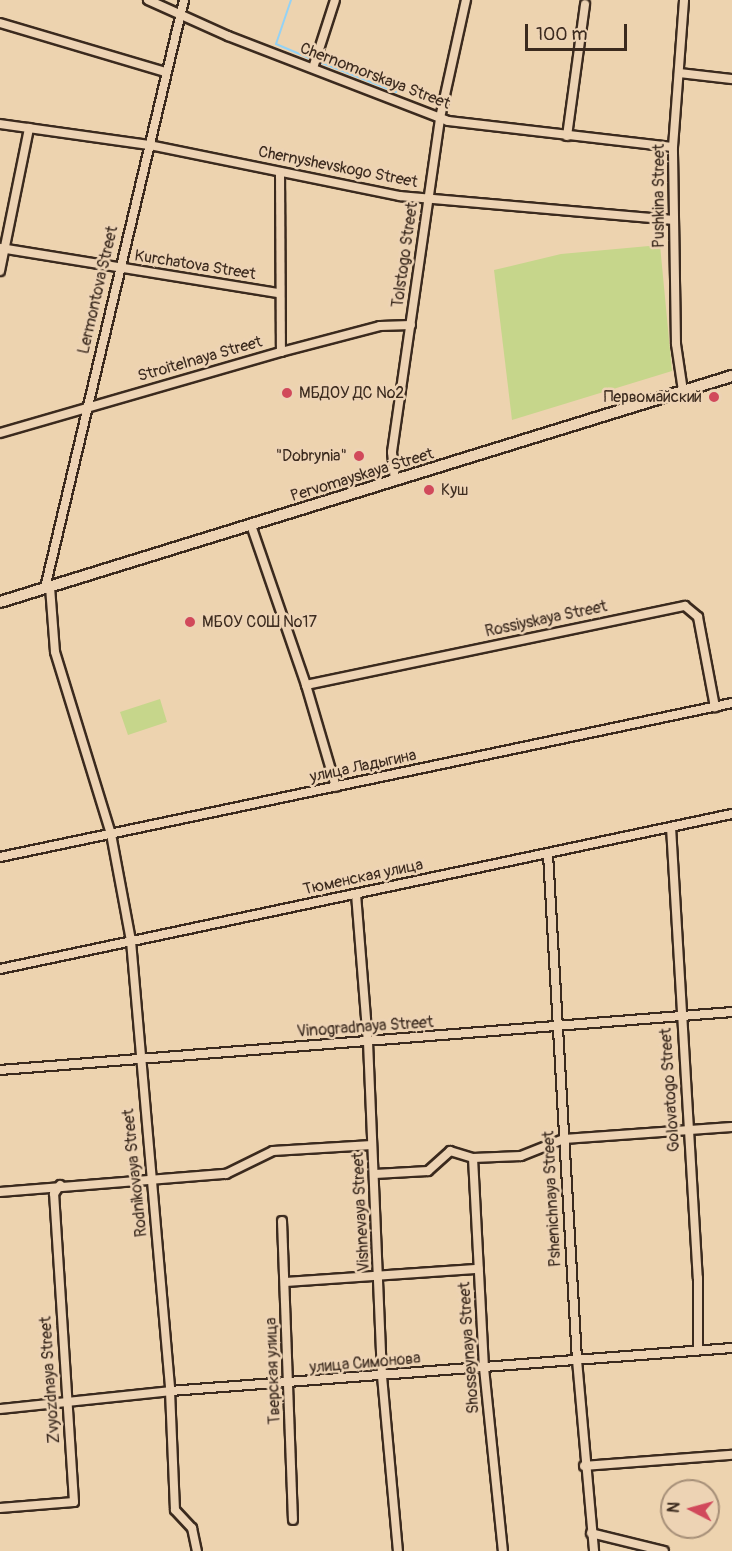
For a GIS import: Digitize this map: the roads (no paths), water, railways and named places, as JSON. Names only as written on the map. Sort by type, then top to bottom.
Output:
[{"type":"street","name":"Chernomorskaya Street","points":[[148,0],[180,15],[315,63],[440,118],[567,136],[673,147]]},
{"type":"street","name":"Lermontova Street","points":[[111,834],[55,652],[47,588],[86,408],[184,0]]},
{"type":"street","points":[[315,63],[335,0]]},
{"type":"street","name":"Tolstogo Street","points":[[395,481],[392,452],[440,118],[466,0]]},
{"type":"street","name":"Pushkina Street","points":[[682,391],[676,345],[673,147],[684,0]]},
{"type":"street","points":[[567,136],[585,4]]},
{"type":"street","points":[[0,23],[165,72]]},
{"type":"street","points":[[679,73],[732,79]]},
{"type":"street","name":"Chernyshevskogo Street","points":[[0,124],[149,145],[280,172],[429,198],[673,220]]},
{"type":"street","points":[[0,270],[2,248],[29,128]]},
{"type":"street","points":[[280,172],[278,293],[281,352]]},
{"type":"street","name":"Kurchatova Street","points":[[2,248],[278,293]]},
{"type":"street","name":"Stroitelnaya Street","points":[[0,433],[281,352],[380,326],[411,326]]},
{"type":"street","name":"Pervomayskaya Street","points":[[0,602],[732,376]]},
{"type":"street","points":[[251,525],[306,685],[336,787]]},
{"type":"street","name":"Rossiyskaya Street","points":[[306,685],[685,606],[698,618],[715,707]]},
{"type":"street","name":"улица Ладыгина","points":[[0,857],[732,703]]},
{"type":"street","name":"Тюменская улица","points":[[0,969],[732,814]]},
{"type":"street","name":"Golovatogo Street","points":[[671,827],[698,1350]]},
{"type":"street","name":"Rodnikovaya Street","points":[[111,834],[131,941],[138,1057],[170,1391],[175,1510],[192,1528],[197,1551]]},
{"type":"street","name":"Pshenichnaya Street","points":[[548,854],[577,1360],[592,1542]]},
{"type":"street","name":"Vishnevaya Street","points":[[356,894],[368,1042],[380,1274],[382,1376],[394,1529],[398,1551]]},
{"type":"street","name":"Vinogradnaya Street","points":[[0,1070],[138,1057],[368,1042],[732,1012]]},
{"type":"street","points":[[375,1174],[428,1171],[450,1151],[473,1158],[520,1156],[564,1139],[732,1127]]},
{"type":"street","points":[[0,1192],[60,1185],[226,1174],[273,1151],[372,1145]]},
{"type":"street","name":"Shosseynaya Street","points":[[473,1158],[484,1368],[503,1551]]},
{"type":"street","name":"Zvyozdnaya Street","points":[[0,1508],[74,1502],[54,1194],[60,1185]]},
{"type":"street","name":"Тверская улица","points":[[282,1221],[293,1520]]},
{"type":"street","points":[[286,1282],[479,1269]]},
{"type":"street","name":"улица Симонова","points":[[0,1408],[170,1391],[288,1385],[732,1348]]},
{"type":"street","points":[[584,1466],[732,1455]]},
{"type":"street","points":[[592,1542],[664,1551]]},
{"type":"waterway","points":[[291,0],[276,44],[312,59]]},
{"type":"waterway","points":[[317,61],[396,92],[403,83]]},
{"type":"place","name":"МБДОУ ДС №2","points":[[287,393]]},
{"type":"place","name":"Первомайский","points":[[714,397]]},
{"type":"place","name":"\"Dobrynia\"","points":[[359,456]]},
{"type":"place","name":"Куш","points":[[429,490]]},
{"type":"place","name":"МБОУ СОШ №17","points":[[190,622]]}]
